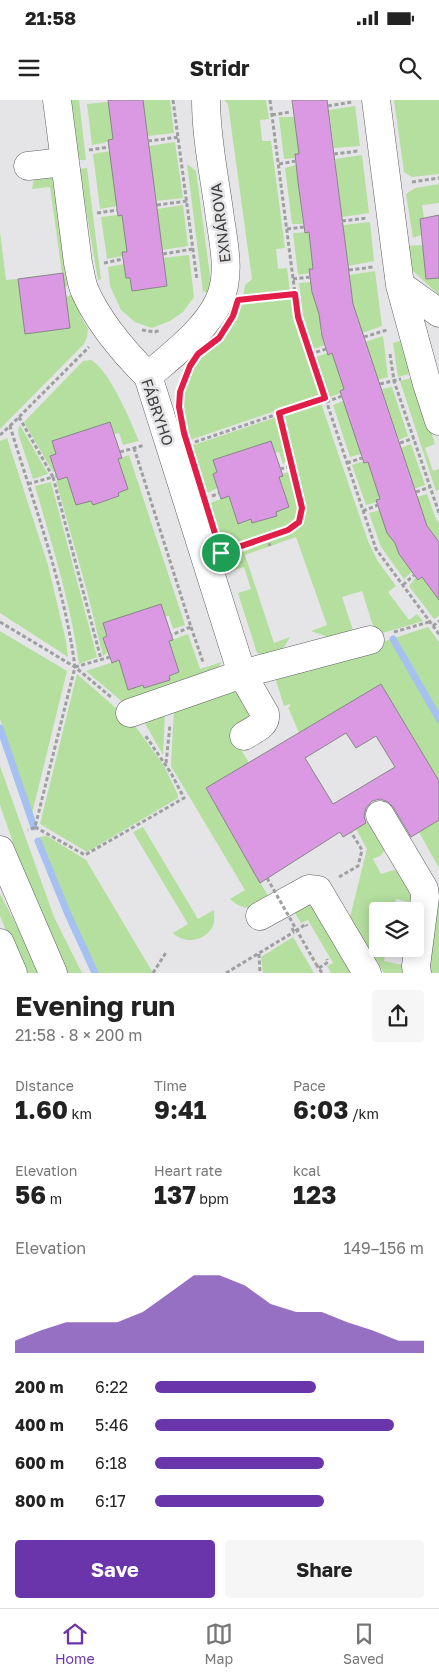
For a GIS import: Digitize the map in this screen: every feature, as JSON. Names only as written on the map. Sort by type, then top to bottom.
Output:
[{"type":"street","name":"FÁBRYHO","points":[[57,100],[77,159],[78,262],[83,287],[96,314],[127,354],[148,376],[242,674],[266,718],[264,723],[244,736]]},
{"type":"street","name":"EXNÁROVA","points":[[148,376],[185,343],[208,319],[219,303],[223,292],[226,262],[208,133],[206,100]]},
{"type":"street","points":[[367,101],[400,285],[427,384],[439,420]]},
{"type":"street","points":[[28,166],[77,159]]},
{"type":"street","points":[[400,285],[439,312]]},
{"type":"street","points":[[130,713],[242,674],[370,640]]},
{"type":"street","points":[[380,814],[424,888],[425,897],[416,966],[417,973]]},
{"type":"street","points":[[0,850],[53,973]]},
{"type":"street","points":[[260,916],[309,888],[318,890],[367,973]]},
{"type":"street","points":[[0,943],[13,973]]},
{"type":"path","points":[[173,100],[198,288]]},
{"type":"path","points":[[270,100],[298,317],[376,549],[439,634]]},
{"type":"path","points":[[328,106],[367,101]]},
{"type":"path","points":[[272,115],[290,112]]},
{"type":"path","points":[[148,141],[178,137]]},
{"type":"path","points":[[88,142],[89,150]]},
{"type":"path","points":[[77,159],[89,150],[109,147]]},
{"type":"path","points":[[334,154],[366,150]]},
{"type":"path","points":[[278,164],[296,161]]},
{"type":"path","points":[[157,205],[187,201]]},
{"type":"path","points":[[96,205],[97,214],[118,210]]},
{"type":"path","points":[[342,221],[374,217]]},
{"type":"path","points":[[287,229],[304,228]]},
{"type":"path","points":[[163,254],[193,249]]},
{"type":"path","points":[[104,271],[103,263],[124,259]]},
{"type":"path","points":[[348,270],[380,266]]},
{"type":"path","points":[[293,279],[310,277]]},
{"type":"path","points":[[238,300],[295,294]]},
{"type":"path","points":[[137,328],[142,331],[155,332],[162,330]]},
{"type":"path","points":[[364,337],[387,330]]},
{"type":"path","points":[[0,435],[91,345]]},
{"type":"path","points":[[310,354],[326,349]]},
{"type":"path","points":[[380,384],[394,381]]},
{"type":"path","points":[[326,402],[342,396]]},
{"type":"path","points":[[202,440],[325,398]]},
{"type":"path","points":[[221,553],[288,530],[299,522],[302,508],[279,413]]},
{"type":"path","points":[[19,417],[55,477],[101,659]]},
{"type":"path","points":[[10,426],[53,564],[72,642],[75,667],[35,827]]},
{"type":"path","points":[[400,443],[414,438]]},
{"type":"path","points":[[134,448],[205,667]]},
{"type":"path","points":[[347,463],[362,458]]},
{"type":"path","points":[[280,469],[292,466]]},
{"type":"path","points":[[28,484],[55,477]]},
{"type":"path","points":[[416,492],[430,487]]},
{"type":"path","points":[[433,496],[439,494]]},
{"type":"path","points":[[363,511],[378,505]]},
{"type":"path","points":[[268,537],[270,546]]},
{"type":"path","points":[[403,585],[414,575]]},
{"type":"path","points":[[0,622],[75,667],[84,675]]},
{"type":"path","points":[[370,640],[429,622]]},
{"type":"path","points":[[433,626],[439,622]]},
{"type":"path","points":[[171,635],[192,627]]},
{"type":"path","points":[[75,667],[110,657]]},
{"type":"path","points":[[166,765],[172,699]]},
{"type":"path","points":[[35,827],[85,855],[106,846],[184,798]]},
{"type":"path","points":[[28,830],[35,827]]},
{"type":"path","points":[[351,832],[362,850],[358,866]]},
{"type":"path","points":[[267,878],[322,973]]},
{"type":"path","points":[[226,973],[294,932]]},
{"type":"path","points":[[153,973],[167,951]]},
{"type":"path","points":[[259,954],[260,973]]},
{"type":"path","points":[[318,966],[328,962]]},
{"type":"green space","points":[[71,100],[79,100],[86,160],[78,160]]},
{"type":"green space","points":[[143,100],[170,100],[174,133],[148,136]]},
{"type":"green space","points":[[224,100],[266,100],[269,119],[260,120],[262,141],[271,141],[285,248],[276,249],[278,269],[287,268],[290,291],[243,297],[245,285],[252,279],[228,104]]},
{"type":"green space","points":[[394,100],[439,100],[439,174],[412,177],[404,172]]},
{"type":"green space","points":[[108,102],[113,139],[92,145],[87,104]]},
{"type":"green space","points":[[355,106],[360,146],[334,148],[329,110]]},
{"type":"green space","points":[[279,117],[294,117],[299,154],[295,154],[295,158],[284,159]]},
{"type":"green space","points":[[175,142],[183,198],[156,201],[149,146]]},
{"type":"green space","points":[[110,151],[117,206],[100,209],[93,154]]},
{"type":"green space","points":[[362,155],[369,213],[342,217],[335,159]]},
{"type":"green space","points":[[187,164],[196,171],[211,283],[208,293],[203,291]]},
{"type":"green space","points":[[296,165],[303,224],[292,224],[285,168]]},
{"type":"green space","points":[[87,168],[101,279],[98,280],[79,169]]},
{"type":"green space","points":[[52,176],[58,185],[73,284],[64,287],[50,187],[32,189],[34,178]]},
{"type":"green space","points":[[439,184],[439,203],[422,205],[424,218],[420,219],[421,235],[413,238],[406,194],[415,188]]},
{"type":"green space","points":[[183,205],[188,246],[162,250],[157,209]]},
{"type":"green space","points":[[122,215],[127,252],[123,256],[107,259],[101,217]]},
{"type":"green space","points":[[370,222],[374,261],[348,266],[343,225]]},
{"type":"green space","points":[[0,232],[6,280],[18,279],[25,334],[70,328],[66,297],[75,293],[81,317],[88,329],[84,344],[0,429]]},
{"type":"green space","points":[[309,232],[313,269],[309,270],[310,273],[298,275],[293,233]]},
{"type":"green space","points":[[423,245],[439,272],[439,295],[412,270],[408,246]]},
{"type":"green space","points":[[189,255],[194,297],[183,312],[170,321],[152,328],[135,322],[121,310],[110,286],[108,267],[124,264],[126,278],[130,278],[132,291],[167,286],[163,258]]},
{"type":"green space","points":[[375,271],[382,326],[362,333],[324,329],[320,331],[325,345],[314,349],[303,315],[299,283],[311,282],[313,295],[349,275]]},
{"type":"green space","points":[[291,297],[293,319],[319,396],[190,440],[186,423],[184,396],[191,371],[203,356],[219,343],[230,330],[242,303]]},
{"type":"green space","points":[[383,336],[388,377],[378,380],[365,342]]},
{"type":"green space","points":[[403,340],[413,373],[398,377],[393,343]]},
{"type":"green space","points":[[328,353],[328,355],[332,353],[344,389],[340,391],[341,393],[330,397],[316,357]]},
{"type":"green space","points":[[91,360],[105,374],[112,385],[139,441],[123,445],[119,433],[114,434],[110,422],[52,441],[56,454],[50,456],[55,472],[53,472],[24,422],[83,361]]},
{"type":"green space","points":[[414,377],[435,444],[425,448],[433,471],[439,469],[439,490],[436,491],[400,381]]},
{"type":"green space","points":[[392,387],[408,436],[399,440],[382,389]]},
{"type":"green space","points":[[343,401],[361,454],[350,457],[333,405]]},
{"type":"green space","points":[[321,403],[368,541],[377,560],[396,586],[388,592],[409,620],[417,614],[423,621],[376,635],[362,591],[342,597],[353,630],[328,637],[311,631],[327,625],[296,537],[245,555],[274,643],[290,637],[284,647],[277,653],[269,655],[257,653],[238,593],[251,589],[244,567],[231,571],[225,555],[243,552],[291,533],[303,523],[305,507],[282,416]]},
{"type":"green space","points":[[277,417],[289,458],[283,464],[279,452],[275,453],[271,441],[213,460],[217,472],[213,474],[217,488],[206,494],[191,446]]},
{"type":"green space","points":[[20,425],[48,474],[33,479],[19,436],[18,430]]},
{"type":"green space","points":[[7,438],[48,565],[68,657],[0,613],[0,441]]},
{"type":"green space","points":[[411,444],[425,485],[414,489],[401,448]]},
{"type":"green space","points":[[129,455],[185,625],[173,629],[169,616],[103,623],[107,636],[103,638],[108,652],[103,656],[56,481],[67,477],[76,505],[91,501],[93,505],[118,497],[118,493],[128,489],[118,459]]},
{"type":"green space","points":[[364,461],[364,463],[368,462],[380,499],[377,502],[366,505],[352,465]]},
{"type":"green space","points":[[290,472],[300,509],[297,519],[288,526],[223,549],[210,503],[229,496],[239,524],[251,519],[253,523],[277,516],[276,512],[289,507],[279,477]]},
{"type":"green space","points":[[51,482],[97,657],[79,664],[66,597],[35,486]]},
{"type":"green space","points":[[427,494],[439,523],[439,542],[426,526],[403,559],[412,572],[404,579],[381,547],[369,513],[380,510],[426,523],[417,497]]},
{"type":"green space","points":[[416,577],[418,580],[422,577],[439,600],[439,616],[434,619],[409,586]]},
{"type":"green space","points":[[428,627],[439,642],[439,781],[381,684],[299,733],[288,707],[290,707],[290,704],[284,706],[275,677]]},
{"type":"green space","points":[[0,631],[67,671],[31,818],[0,719]]},
{"type":"green space","points":[[188,634],[200,669],[222,662],[214,672],[125,704],[86,671],[119,660],[128,689],[143,685],[144,688],[170,680],[169,676],[179,672],[169,641]]},
{"type":"green space","points":[[77,674],[133,723],[164,766],[178,795],[178,798],[87,852],[40,824]]},
{"type":"green space","points":[[246,686],[256,716],[232,735],[249,763],[206,789],[271,901],[250,908],[241,906],[230,899],[245,890],[171,766],[174,709]]},
{"type":"green space","points":[[165,713],[163,755],[143,720]]},
{"type":"green space","points":[[0,766],[54,917],[82,973],[67,973],[27,883],[0,805]]},
{"type":"green space","points":[[371,820],[388,846],[380,856],[373,859],[381,874],[394,870],[406,874],[413,902],[396,899],[396,902],[369,902],[369,948],[350,917],[367,849],[356,829]]},
{"type":"green space","points":[[439,820],[439,868],[419,832]]},
{"type":"green space","points":[[143,827],[198,919],[214,910],[213,926],[200,938],[195,940],[183,939],[173,933],[188,924],[133,832]]},
{"type":"green space","points":[[47,836],[86,860],[153,973],[97,973],[54,876],[39,837]]},
{"type":"green space","points":[[0,894],[38,973],[24,973],[0,916]]},
{"type":"green space","points":[[439,899],[439,973],[426,973]]},
{"type":"green space","points":[[307,905],[314,907],[355,973],[331,973],[327,966],[333,963],[308,920],[301,923],[292,908]]},
{"type":"green space","points":[[293,937],[314,973],[263,973],[261,957]]},
{"type":"green space","points":[[374,957],[385,957],[384,961],[406,966],[407,973],[384,973]]},
{"type":"building","points":[[108,100],[143,100],[167,286],[132,291],[130,278],[126,278],[122,252],[127,252],[122,215],[118,216],[108,140],[113,139]]},
{"type":"building","points":[[292,100],[327,100],[353,304],[427,526],[439,542],[439,600],[422,577],[418,580],[399,554],[395,543],[387,533],[376,500],[380,499],[368,462],[364,463],[340,391],[344,389],[332,353],[328,355],[322,336],[309,269],[313,269],[309,232],[305,233],[298,182],[295,154],[299,154]]},
{"type":"building","points":[[439,215],[439,278],[426,279],[420,219]]},
{"type":"building","points":[[63,273],[70,328],[25,334],[18,279]]},
{"type":"building","points":[[110,422],[122,458],[118,459],[128,489],[118,493],[119,496],[93,505],[91,501],[76,505],[67,477],[58,480],[50,456],[56,454],[52,441]]},
{"type":"building","points":[[271,441],[283,476],[279,477],[289,507],[276,512],[277,516],[252,523],[251,519],[238,524],[229,496],[221,499],[213,474],[217,472],[213,460]]},
{"type":"building","points":[[161,604],[173,640],[169,641],[179,672],[169,676],[170,680],[144,688],[143,685],[128,690],[119,660],[112,663],[103,638],[107,636],[103,623]]},
{"type":"building","points":[[381,684],[439,781],[439,820],[411,837],[388,802],[380,799],[372,801],[366,808],[364,816],[366,823],[343,837],[340,832],[260,883],[206,788]],"holes":[[[346,733],[356,748],[376,736],[395,767],[333,804],[305,758]]]},
{"type":"waterway","points":[[393,639],[439,719]]},
{"type":"waterway","points":[[0,728],[34,827]]},
{"type":"waterway","points":[[38,841],[67,912],[95,973]]},
{"type":"route","points":[[295,294],[298,317],[325,398],[279,413],[302,508],[299,522],[288,530],[221,553],[184,433],[179,407],[184,377],[198,354],[219,338],[233,316],[238,300],[295,294]]}]
